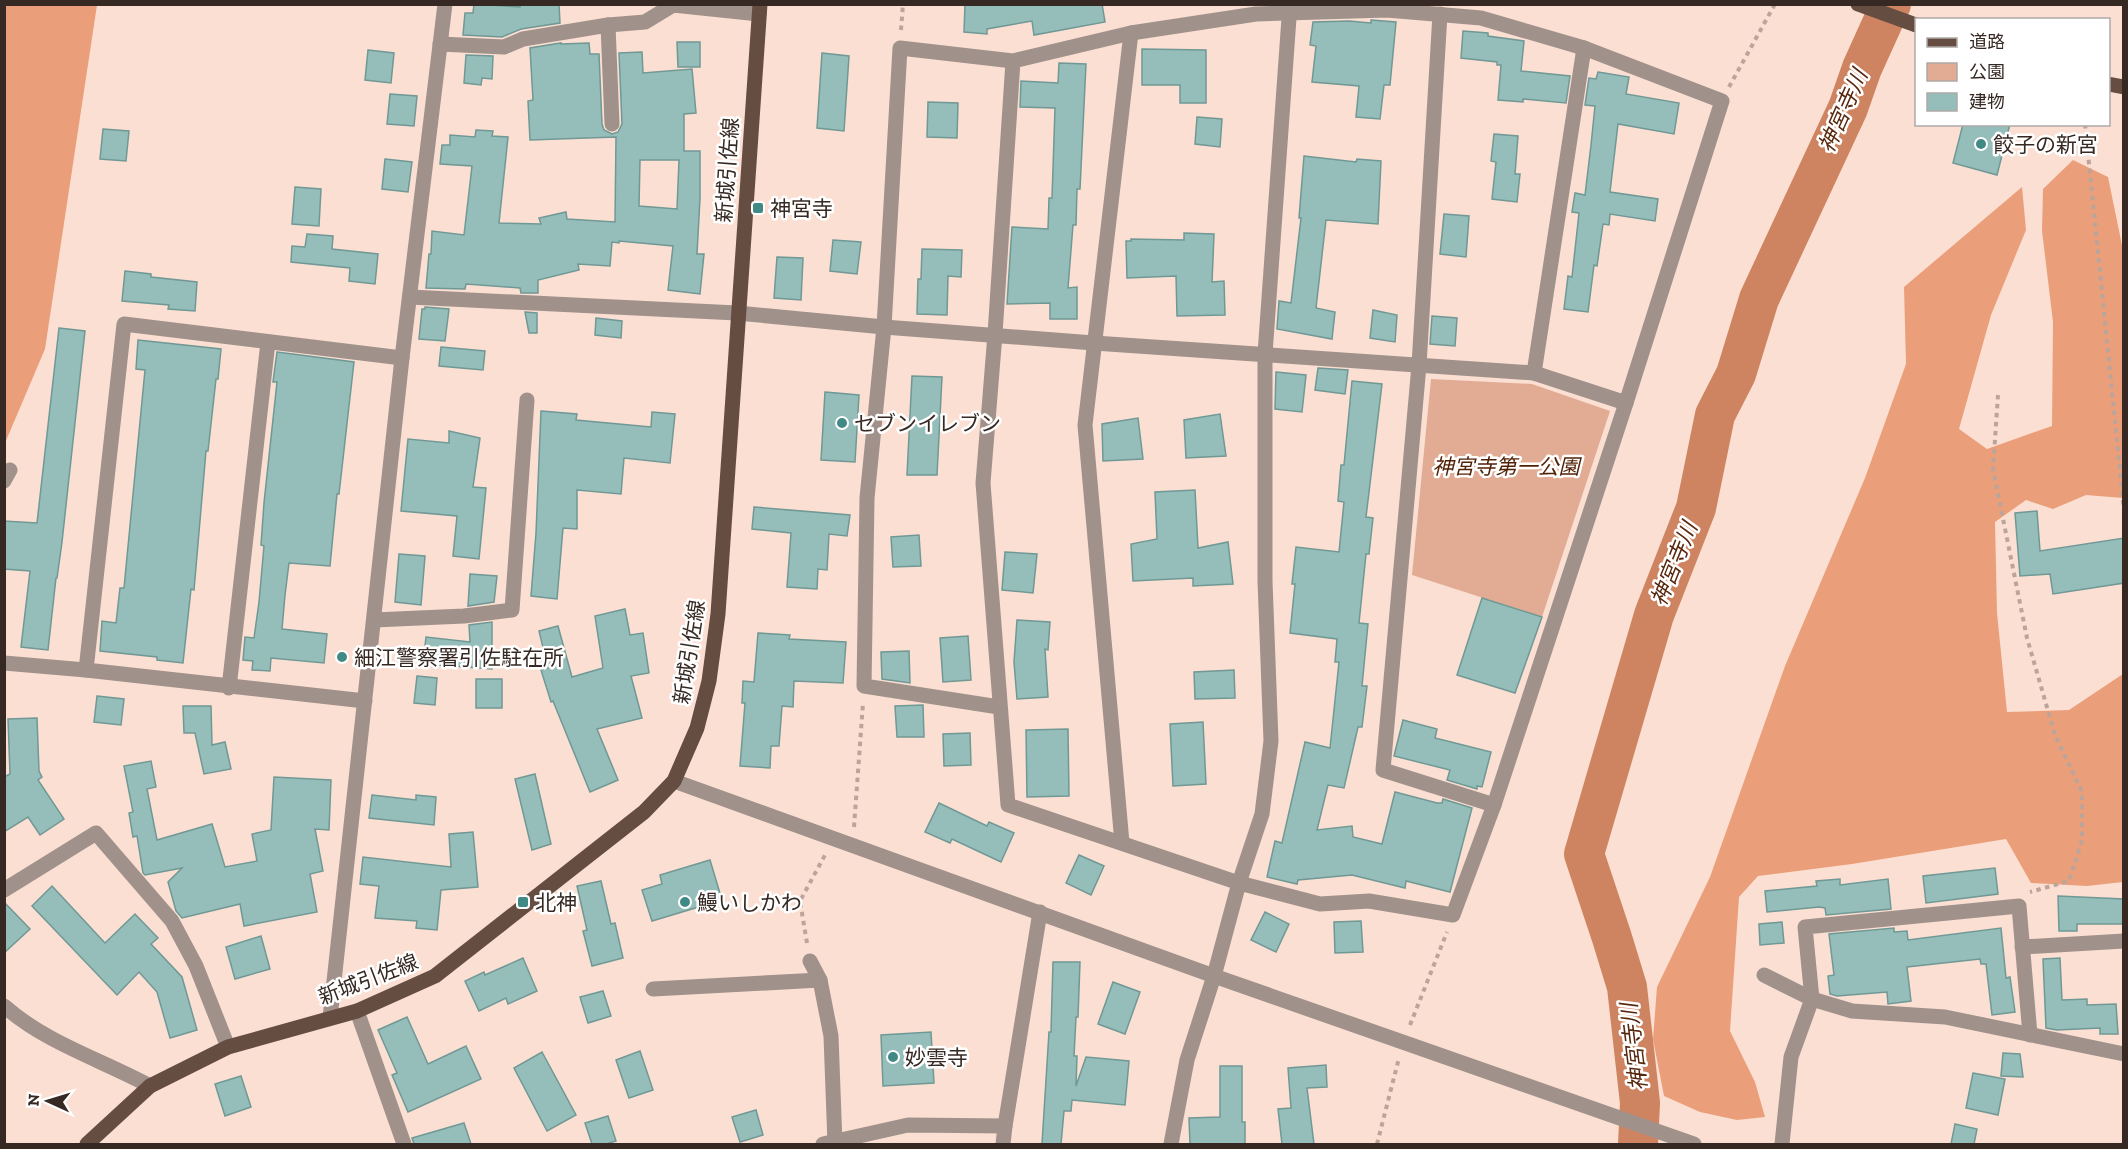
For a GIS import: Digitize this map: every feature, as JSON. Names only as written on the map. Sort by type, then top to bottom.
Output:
[{"type":"main road","points":[[1858,4],[1915,24]]},
{"type":"main road","name":"新城引佐線","points":[[87,1144],[150,1086],[228,1047],[357,1011],[435,976],[644,812],[674,781],[697,728],[710,681],[718,614],[737,313],[760,9]]},
{"type":"street","points":[[330,1018],[402,358],[445,4]]},
{"type":"street","points":[[440,44],[504,47],[523,39],[608,25],[645,22],[673,5],[760,9]]},
{"type":"street","points":[[999,707],[864,686],[867,498],[884,327],[900,48],[1013,61],[1131,33],[1289,8],[1386,10],[1481,18],[1584,48],[1722,101],[1494,805],[1453,915],[1369,901],[1320,904],[1239,883],[1008,805],[983,483],[1013,61]]},
{"type":"street","points":[[1171,1144],[1187,1060],[1214,976],[1239,883],[1262,814],[1271,741],[1265,581],[1265,354],[1289,8]]},
{"type":"street","points":[[1440,14],[1419,365],[1383,770],[1494,805]]},
{"type":"street","points":[[608,25],[612,124]]},
{"type":"street","points":[[1122,843],[1085,425],[1131,33]]},
{"type":"street","points":[[1534,373],[1584,48]]},
{"type":"street","points":[[410,297],[737,313],[1094,343],[1534,373],[1626,403]]},
{"type":"street","points":[[86,670],[123,324],[402,358]]},
{"type":"street","points":[[229,688],[268,342]]},
{"type":"street","points":[[374,620],[464,616],[512,610],[527,399]]},
{"type":"street","points":[[4,663],[365,701]]},
{"type":"street","points":[[674,781],[1214,976],[1690,1143]]},
{"type":"street","points":[[4,890],[96,833],[172,921],[196,966],[228,1047]]},
{"type":"street","points":[[1782,1144],[1791,1058],[1812,999],[1805,927],[2019,906],[2030,1035]]},
{"type":"street","points":[[1003,1144],[1040,912]]},
{"type":"street","points":[[2022,947],[2124,941]]},
{"type":"street","points":[[810,960],[820,980],[831,1036],[831,1144],[908,1125],[1005,1126]]},
{"type":"street","points":[[1764,975],[1812,999],[1852,1011],[1945,1017],[2124,1054]]},
{"type":"street","points":[[653,988],[820,980]]},
{"type":"street","points":[[4,1006],[54,1040],[123,1071],[150,1086]]},
{"type":"street","points":[[357,1011],[405,1144]]},
{"type":"path","points":[[900,48],[903,4]]},
{"type":"path","points":[[1722,101],[1775,4]]},
{"type":"path","points":[[2085,126],[2124,510]]},
{"type":"path","points":[[1998,395],[1993,469],[2027,639],[2055,735],[2082,792],[2082,840],[2069,881],[2028,892],[2019,906]]},
{"type":"path","points":[[853,846],[864,686]]},
{"type":"path","points":[[810,960],[801,901],[834,838]]},
{"type":"green space","name":"神宮寺第一公園","points":[[1431,379],[1532,384],[1610,411],[1542,617],[1412,575]]},
{"type":"shaded area","points":[[5,4],[97,5],[45,349],[5,443]]},
{"type":"shaded area","points":[[2073,160],[2108,177],[2124,255],[2123,498],[2086,495],[2053,509],[2026,500],[1995,522],[1997,613],[2007,712],[2069,710],[2123,674],[2123,882],[2087,886],[2031,883],[2006,839],[1852,864],[1758,876],[1739,897],[1730,1031],[1755,1082],[1765,1117],[1737,1120],[1700,1112],[1664,1096],[1653,1039],[1657,987],[1710,877],[1785,666],[1865,478],[1906,364],[1904,287],[2022,187],[2026,230],[1991,315],[1959,429],[1987,449],[2052,426],[2053,322],[2042,231],[2043,189]]},
{"type":"building","points":[[474,4],[520,7],[520,4],[559,4],[560,23],[521,29],[502,37],[463,35],[465,13],[473,13]]},
{"type":"building","points":[[965,4],[1102,4],[1105,22],[1034,35],[1032,21],[987,29],[987,34],[964,32]]},
{"type":"building","points":[[1371,20],[1396,22],[1390,85],[1384,85],[1380,119],[1356,117],[1359,86],[1312,82],[1316,46],[1310,45],[1313,22],[1371,23]]},
{"type":"building","points":[[1463,31],[1488,33],[1488,36],[1524,41],[1521,71],[1570,76],[1566,103],[1523,99],[1523,102],[1498,100],[1501,65],[1497,65],[1497,62],[1461,58]]},
{"type":"building","points":[[677,42],[700,42],[700,67],[678,67]]},
{"type":"building","points":[[561,43],[589,43],[590,54],[599,54],[602,124],[604,130],[612,134],[618,132],[622,124],[619,53],[642,52],[643,73],[692,69],[696,113],[684,114],[684,151],[700,151],[697,254],[704,254],[700,294],[668,290],[673,246],[619,241],[619,243],[612,242],[610,266],[578,264],[579,270],[538,280],[538,293],[521,293],[520,288],[466,284],[465,289],[426,288],[432,231],[464,235],[472,166],[440,164],[442,145],[450,145],[450,135],[475,137],[476,130],[493,131],[492,136],[508,137],[499,223],[541,224],[539,218],[566,212],[567,219],[615,222],[616,137],[530,140],[528,101],[533,100],[530,48]],"holes":[[[640,160],[679,160],[677,209],[639,206]]]},
{"type":"building","points":[[1142,49],[1206,50],[1206,103],[1180,103],[1180,85],[1142,85]]},
{"type":"building","points":[[368,50],[394,53],[391,83],[365,80]]},
{"type":"building","points":[[822,53],[849,56],[844,131],[817,128]]},
{"type":"building","points":[[466,55],[493,56],[492,79],[482,78],[481,85],[464,83]]},
{"type":"building","points":[[1059,63],[1086,64],[1080,189],[1077,189],[1076,225],[1073,225],[1068,288],[1077,287],[1077,319],[1050,319],[1050,303],[1007,304],[1012,227],[1048,229],[1049,198],[1052,198],[1055,108],[1020,107],[1021,81],[1058,83]]},
{"type":"building","points":[[1598,72],[1629,77],[1626,94],[1679,103],[1674,134],[1618,124],[1610,192],[1658,199],[1655,221],[1610,214],[1609,225],[1603,224],[1597,266],[1594,265],[1588,312],[1564,309],[1568,276],[1572,277],[1579,213],[1572,212],[1575,193],[1585,195],[1591,145],[1595,106],[1585,105],[1589,78],[1596,79]]},
{"type":"building","points":[[390,94],[417,96],[414,126],[387,124]]},
{"type":"building","points":[[928,102],[958,103],[957,138],[927,137]]},
{"type":"building","points":[[1197,117],[1222,119],[1220,147],[1195,144]]},
{"type":"building","name":"餃子の新宮","points":[[1962,126],[2009,126],[1997,175],[1953,163]]},
{"type":"building","points":[[103,129],[129,131],[126,161],[100,159]]},
{"type":"building","points":[[1494,134],[1518,136],[1515,174],[1520,174],[1517,202],[1492,199],[1496,162],[1491,161]]},
{"type":"building","points":[[1304,156],[1356,162],[1357,159],[1381,161],[1378,224],[1326,220],[1316,308],[1335,312],[1332,339],[1277,329],[1279,301],[1291,303],[1301,218],[1299,218]]},
{"type":"building","points":[[385,159],[412,162],[408,192],[382,189]]},
{"type":"building","points":[[295,187],[321,189],[319,226],[292,224]]},
{"type":"building","points":[[1444,214],[1469,216],[1466,257],[1440,254]]},
{"type":"building","points":[[1184,233],[1214,234],[1212,282],[1224,281],[1225,315],[1177,316],[1176,276],[1127,278],[1126,241],[1131,241],[1131,239],[1184,240]]},
{"type":"building","points":[[307,234],[333,236],[332,249],[378,254],[375,284],[349,281],[350,268],[291,262],[292,246],[305,247]]},
{"type":"building","points":[[833,240],[861,242],[857,274],[830,271]]},
{"type":"building","points":[[922,249],[962,250],[961,277],[948,276],[947,315],[917,314]]},
{"type":"building","points":[[777,257],[803,258],[801,300],[774,298]]},
{"type":"building","points":[[125,271],[151,274],[151,277],[197,282],[195,311],[168,309],[169,305],[122,301]]},
{"type":"building","points":[[425,307],[449,309],[445,341],[419,339],[422,309]]},
{"type":"building","points":[[1373,310],[1397,315],[1395,342],[1370,338]]},
{"type":"building","points":[[525,312],[537,313],[537,333],[529,333]]},
{"type":"building","points":[[1432,316],[1457,318],[1455,346],[1430,344]]},
{"type":"building","points":[[596,318],[622,321],[621,338],[595,335]]},
{"type":"building","points":[[59,328],[85,331],[48,650],[21,647],[30,571],[4,569],[4,521],[37,523]]},
{"type":"building","points":[[138,340],[221,349],[208,451],[206,451],[194,590],[191,589],[183,663],[157,660],[157,657],[100,651],[102,621],[116,623],[120,588],[124,588],[145,370],[136,369]]},
{"type":"building","points":[[441,347],[485,351],[483,370],[439,366]]},
{"type":"building","points":[[277,352],[354,362],[330,566],[289,563],[285,595],[282,629],[327,634],[324,663],[271,658],[270,671],[252,670],[253,661],[243,660],[245,637],[254,638],[259,602],[264,546],[261,545],[264,503],[277,382],[273,382]]},
{"type":"building","points":[[1318,368],[1348,370],[1345,394],[1315,390]]},
{"type":"building","points":[[1276,372],[1306,375],[1302,412],[1275,409]]},
{"type":"building","points":[[912,376],[942,377],[937,475],[907,475]]},
{"type":"building","points":[[1352,381],[1382,384],[1366,517],[1373,518],[1369,554],[1366,554],[1359,623],[1368,624],[1362,686],[1367,686],[1362,727],[1358,727],[1344,788],[1328,785],[1317,830],[1352,826],[1353,837],[1382,844],[1395,792],[1437,803],[1442,803],[1443,799],[1472,808],[1450,892],[1406,881],[1405,888],[1352,875],[1298,880],[1297,884],[1267,877],[1275,841],[1282,843],[1305,742],[1330,748],[1339,662],[1335,662],[1337,639],[1290,633],[1295,584],[1292,584],[1296,547],[1339,552],[1344,502],[1338,501]]},
{"type":"building","points":[[825,392],[859,395],[855,462],[821,460]]},
{"type":"building","points":[[541,411],[577,414],[576,420],[651,427],[652,412],[675,414],[670,463],[624,458],[621,494],[577,490],[577,529],[563,528],[557,599],[531,596]]},
{"type":"building","points":[[1220,414],[1226,456],[1186,458],[1184,420]]},
{"type":"building","points":[[1138,418],[1143,459],[1103,461],[1102,424]]},
{"type":"building","points":[[449,431],[480,438],[473,487],[486,488],[479,559],[453,556],[457,516],[401,511],[408,439],[449,443]]},
{"type":"building","points":[[1195,490],[1198,548],[1228,542],[1233,584],[1193,586],[1193,578],[1133,581],[1131,544],[1157,539],[1155,492]]},
{"type":"building","points":[[754,507],[850,515],[847,536],[829,534],[827,570],[818,569],[817,589],[787,587],[791,533],[752,529]]},
{"type":"building","points":[[2037,511],[2040,551],[2124,538],[2124,583],[2053,594],[2050,574],[2020,576],[2015,513]]},
{"type":"building","points":[[919,535],[921,566],[893,567],[891,537]]},
{"type":"building","points":[[1005,552],[1037,554],[1033,593],[1002,590]]},
{"type":"building","points":[[399,554],[425,556],[421,605],[395,602]]},
{"type":"building","points":[[470,574],[497,576],[494,602],[468,606]]},
{"type":"building","points":[[1482,598],[1542,617],[1515,693],[1457,675]]},
{"type":"building","points":[[625,609],[630,635],[643,633],[649,673],[631,676],[642,718],[597,729],[618,780],[590,792],[553,701],[551,702],[541,670],[548,668],[539,631],[558,626],[572,677],[603,668],[595,616]]},
{"type":"building","points":[[1017,620],[1050,622],[1048,650],[1045,649],[1048,697],[1017,699],[1014,662]]},
{"type":"building","points":[[492,622],[492,669],[423,664],[426,637],[470,642],[469,625]]},
{"type":"building","points":[[758,633],[790,635],[789,639],[846,642],[843,683],[794,681],[793,707],[782,706],[779,746],[771,746],[770,768],[740,766],[745,703],[742,703],[743,681],[754,682]]},
{"type":"building","points":[[968,636],[971,680],[943,682],[940,638]]},
{"type":"building","points":[[909,651],[910,683],[882,679],[881,652]]},
{"type":"building","points":[[1234,670],[1235,698],[1195,699],[1194,672]]},
{"type":"building","points":[[417,676],[437,678],[435,705],[414,703]]},
{"type":"building","points":[[476,679],[502,679],[502,708],[476,708]]},
{"type":"building","points":[[97,696],[124,699],[121,725],[94,722]]},
{"type":"building","points":[[923,705],[924,737],[897,737],[895,706]]},
{"type":"building","points":[[183,706],[211,706],[212,745],[225,742],[231,769],[204,774],[195,733],[184,733]]},
{"type":"building","points":[[37,718],[39,771],[42,777],[38,780],[64,819],[40,835],[28,817],[4,832],[4,777],[10,774],[8,719]]},
{"type":"building","points":[[1403,720],[1437,729],[1435,738],[1491,752],[1482,787],[1477,786],[1477,789],[1447,780],[1450,770],[1394,756]]},
{"type":"building","points":[[1203,722],[1206,784],[1173,786],[1170,724]]},
{"type":"building","points":[[1068,729],[1069,796],[1027,797],[1026,730]]},
{"type":"building","points":[[970,733],[971,765],[944,766],[943,734]]},
{"type":"building","points":[[151,761],[156,787],[147,789],[157,840],[212,824],[225,867],[257,861],[252,834],[271,830],[274,777],[331,780],[329,830],[315,829],[323,871],[310,874],[317,912],[244,926],[240,904],[182,918],[176,911],[168,882],[182,868],[145,875],[137,836],[133,837],[129,813],[133,812],[124,766]]},
{"type":"building","points":[[535,774],[551,844],[532,850],[515,779]]},
{"type":"building","points":[[372,795],[416,800],[416,795],[436,797],[434,825],[369,818]]},
{"type":"building","points":[[939,803],[987,826],[989,822],[1014,833],[1001,862],[952,839],[950,843],[925,832]]},
{"type":"building","points":[[473,832],[478,887],[441,890],[437,930],[416,928],[417,921],[375,918],[379,886],[360,884],[363,857],[451,867],[449,834]]},
{"type":"building","points":[[1079,855],[1104,866],[1091,895],[1066,883]]},
{"type":"building","points":[[710,860],[722,900],[652,921],[642,890],[662,884],[660,875]]},
{"type":"building","points":[[1995,868],[1998,894],[1926,903],[1923,876]]},
{"type":"building","points":[[1840,879],[1840,885],[1888,879],[1891,909],[1826,915],[1825,908],[1819,907],[1767,912],[1765,891],[1817,886],[1816,881]]},
{"type":"building","points":[[601,881],[611,924],[615,923],[623,958],[592,966],[583,931],[587,930],[577,886]]},
{"type":"building","points":[[52,886],[105,943],[135,914],[158,938],[151,944],[182,977],[197,1030],[170,1038],[157,992],[139,972],[117,995],[32,906]]},
{"type":"building","points":[[2058,896],[2124,899],[2124,924],[2077,924],[2077,931],[2059,931]]},
{"type":"building","points":[[4,902],[30,929],[4,953]]},
{"type":"building","points":[[1265,912],[1289,924],[1276,952],[1251,940]]},
{"type":"building","points":[[1361,921],[1363,952],[1335,953],[1334,922]]},
{"type":"building","points":[[1782,922],[1784,943],[1760,945],[1759,924]]},
{"type":"building","points":[[1894,928],[1894,932],[1907,931],[1908,940],[2001,928],[2006,978],[2010,977],[2015,1012],[1992,1015],[1986,964],[1981,964],[1980,959],[1907,967],[1911,1001],[1888,1004],[1887,992],[1837,996],[1830,994],[1828,976],[1834,975],[1829,934]]},
{"type":"building","points":[[261,936],[270,969],[235,979],[226,947]]},
{"type":"building","points":[[523,958],[537,991],[508,1004],[506,998],[479,1011],[465,981]]},
{"type":"building","points":[[2060,958],[2062,1000],[2087,999],[2087,1005],[2116,1004],[2118,1034],[2100,1034],[2100,1028],[2057,1030],[2046,1028],[2043,959]]},
{"type":"building","points":[[1053,962],[1080,962],[1074,1056],[1077,1056],[1076,1086],[1086,1057],[1129,1061],[1125,1105],[1072,1100],[1071,1111],[1064,1111],[1061,1144],[1042,1144],[1049,1032],[1051,1032]]},
{"type":"building","points":[[1113,982],[1140,992],[1125,1034],[1098,1024]]},
{"type":"building","points":[[603,991],[611,1016],[588,1023],[580,997]]},
{"type":"building","points":[[407,1017],[428,1064],[466,1046],[481,1079],[408,1112],[392,1075],[397,1073],[378,1030]]},
{"type":"building","points":[[931,1032],[934,1083],[883,1086],[881,1035]]},
{"type":"building","points":[[640,1051],[653,1090],[629,1098],[616,1060]]},
{"type":"building","points":[[542,1052],[576,1115],[547,1131],[514,1068]]},
{"type":"building","points":[[2003,1053],[2020,1054],[2023,1077],[2001,1076]]},
{"type":"building","points":[[1326,1065],[1327,1087],[1307,1088],[1314,1144],[1282,1144],[1278,1109],[1291,1108],[1288,1068]]},
{"type":"building","points":[[1220,1066],[1242,1066],[1242,1122],[1245,1122],[1245,1144],[1190,1144],[1189,1118],[1220,1117]]},
{"type":"building","points":[[1973,1073],[2005,1079],[1998,1115],[1966,1108]]},
{"type":"building","points":[[241,1076],[251,1107],[225,1116],[215,1084]]},
{"type":"building","points":[[756,1110],[763,1135],[740,1142],[732,1117]]},
{"type":"building","points":[[608,1116],[616,1141],[592,1144],[585,1123]]},
{"type":"building","points":[[464,1123],[471,1144],[414,1144],[412,1138]]},
{"type":"building","points":[[1955,1124],[1977,1129],[1974,1144],[1951,1144]]},
{"type":"waterway","name":"神宮寺川","points":[[1638,1144],[1640,1103],[1627,987],[1584,854],[1654,615],[1696,508],[1715,415],[1736,374],[1759,299],[1848,108],[1862,68],[1891,4]]},
{"type":"place","name":"餃子の新宮","points":[[1981,144]]},
{"type":"place","name":"神宮寺","points":[[758,208]]},
{"type":"place","name":"セブンイレブン","points":[[842,423]]},
{"type":"place","name":"細江警察署引佐駐在所","points":[[342,657]]},
{"type":"place","name":"北神","points":[[523,902]]},
{"type":"place","name":"鰻いしかわ","points":[[685,902]]},
{"type":"place","name":"妙雲寺","points":[[893,1057]]}]
